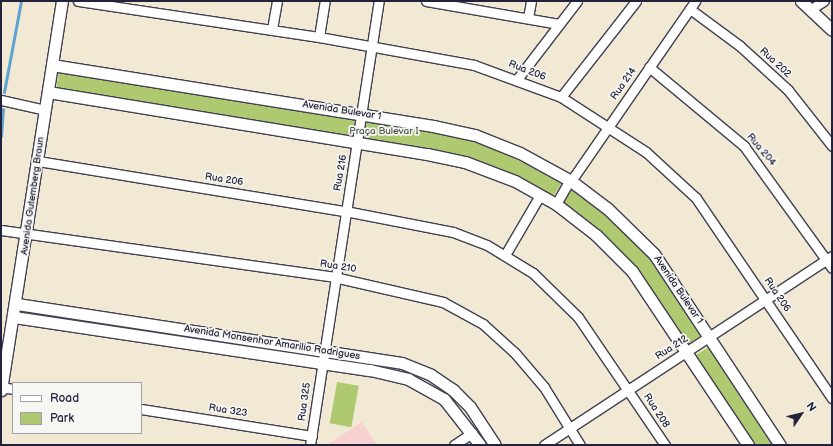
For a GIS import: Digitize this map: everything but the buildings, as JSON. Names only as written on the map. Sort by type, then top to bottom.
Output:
[{"type":"street","name":"Avenida Gutemberg Braun","points":[[1,388],[17,304],[62,1]]},
{"type":"street","name":"Rua 206","points":[[78,1],[272,29],[474,65],[518,78],[561,97],[609,125],[677,177],[696,198],[766,298],[832,398]]},
{"type":"street","points":[[272,29],[277,1]]},
{"type":"street","points":[[319,37],[325,1]]},
{"type":"street","name":"Rua 216","points":[[325,349],[334,277],[379,1]]},
{"type":"street","points":[[430,1],[479,5],[528,18],[559,24]]},
{"type":"street","points":[[528,18],[531,1]]},
{"type":"street","points":[[518,78],[577,1]]},
{"type":"street","points":[[561,97],[636,1]]},
{"type":"street","name":"Rua 214","points":[[556,204],[695,1]]},
{"type":"street","points":[[801,1],[812,9],[832,30]]},
{"type":"street","points":[[812,9],[824,1]]},
{"type":"street","name":"Rua 202","points":[[690,9],[740,46],[788,90],[832,146]]},
{"type":"street","name":"Avenida Bulevar 1","points":[[52,65],[361,114],[475,136],[520,153],[571,181],[608,209],[654,254],[780,445]]},
{"type":"street","name":"Rua 204","points":[[649,67],[744,146],[829,258],[832,268]]},
{"type":"street","points":[[48,92],[357,142],[465,162],[540,195],[556,204],[596,234],[632,271],[688,352],[748,445]]},
{"type":"street","points":[[1,100],[45,110]]},
{"type":"street","name":"Rua 206","points":[[38,161],[345,212],[452,232],[505,255],[533,273],[559,297],[601,348],[629,389]]},
{"type":"street","points":[[505,255],[540,195]]},
{"type":"street","name":"Rua 210","points":[[1,230],[334,277],[419,295],[465,312],[500,338],[527,366],[580,445]]},
{"type":"street","name":"Rua 212","points":[[544,445],[570,430],[629,389],[688,352],[766,298],[829,258]]},
{"type":"street","name":"Avenida Monsenhor Amarilio Rodrigues","points":[[17,304],[325,349],[402,363],[431,375],[470,407],[495,445]]},
{"type":"street","name":"Avenida Monsenhor Amarilio Rodrigues","points":[[14,317],[370,370],[423,385],[444,399],[480,445]]},
{"type":"street","name":"Rua 325","points":[[311,440],[325,349]]},
{"type":"street","points":[[1,388],[12,388]]},
{"type":"street","name":"Rua 208","points":[[629,389],[665,445]]},
{"type":"street","name":"Rua 323","points":[[142,409],[311,440]]},
{"type":"street","points":[[454,445],[472,433]]},
{"type":"shaded area","points":[[362,422],[377,445],[327,445]]},
{"type":"green space","name":"Praça Bulevar I","points":[[59,71],[355,118],[352,137],[56,90]]},
{"type":"green space","name":"Praça Bulevar I","points":[[366,119],[479,142],[563,181],[553,197],[510,174],[364,139]]},
{"type":"green space","points":[[573,187],[610,216],[652,258],[704,334],[688,344],[660,303],[561,203]]},
{"type":"green space","points":[[710,346],[774,445],[753,445],[695,356]]},
{"type":"green space","points":[[337,382],[359,386],[351,427],[330,423]]},
{"type":"waterway","points":[[4,92],[21,1]]},
{"type":"waterway","points":[[1,136],[3,109]]}]
